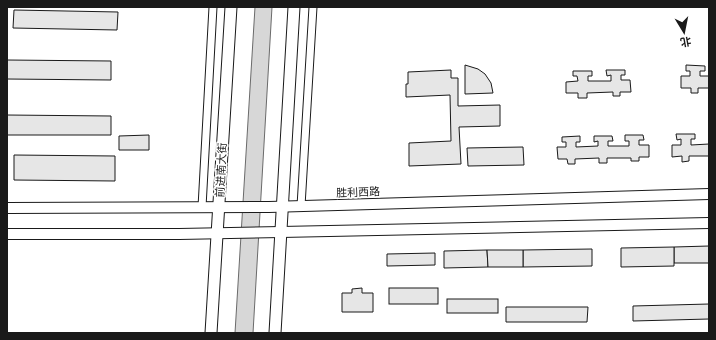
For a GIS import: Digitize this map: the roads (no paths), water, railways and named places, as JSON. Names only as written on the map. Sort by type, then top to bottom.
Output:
[{"type":"main road","name":"前进南大街","points":[[211,333],[230,7]]},
{"type":"main road","points":[[275,333],[294,7]]},
{"type":"main road","name":"胜利西路","points":[[7,208],[269,207],[709,194]]},
{"type":"main road","points":[[7,234],[281,232],[709,223]]},
{"type":"street","points":[[202,207],[213,7]]},
{"type":"street","points":[[301,206],[313,7]]}]
